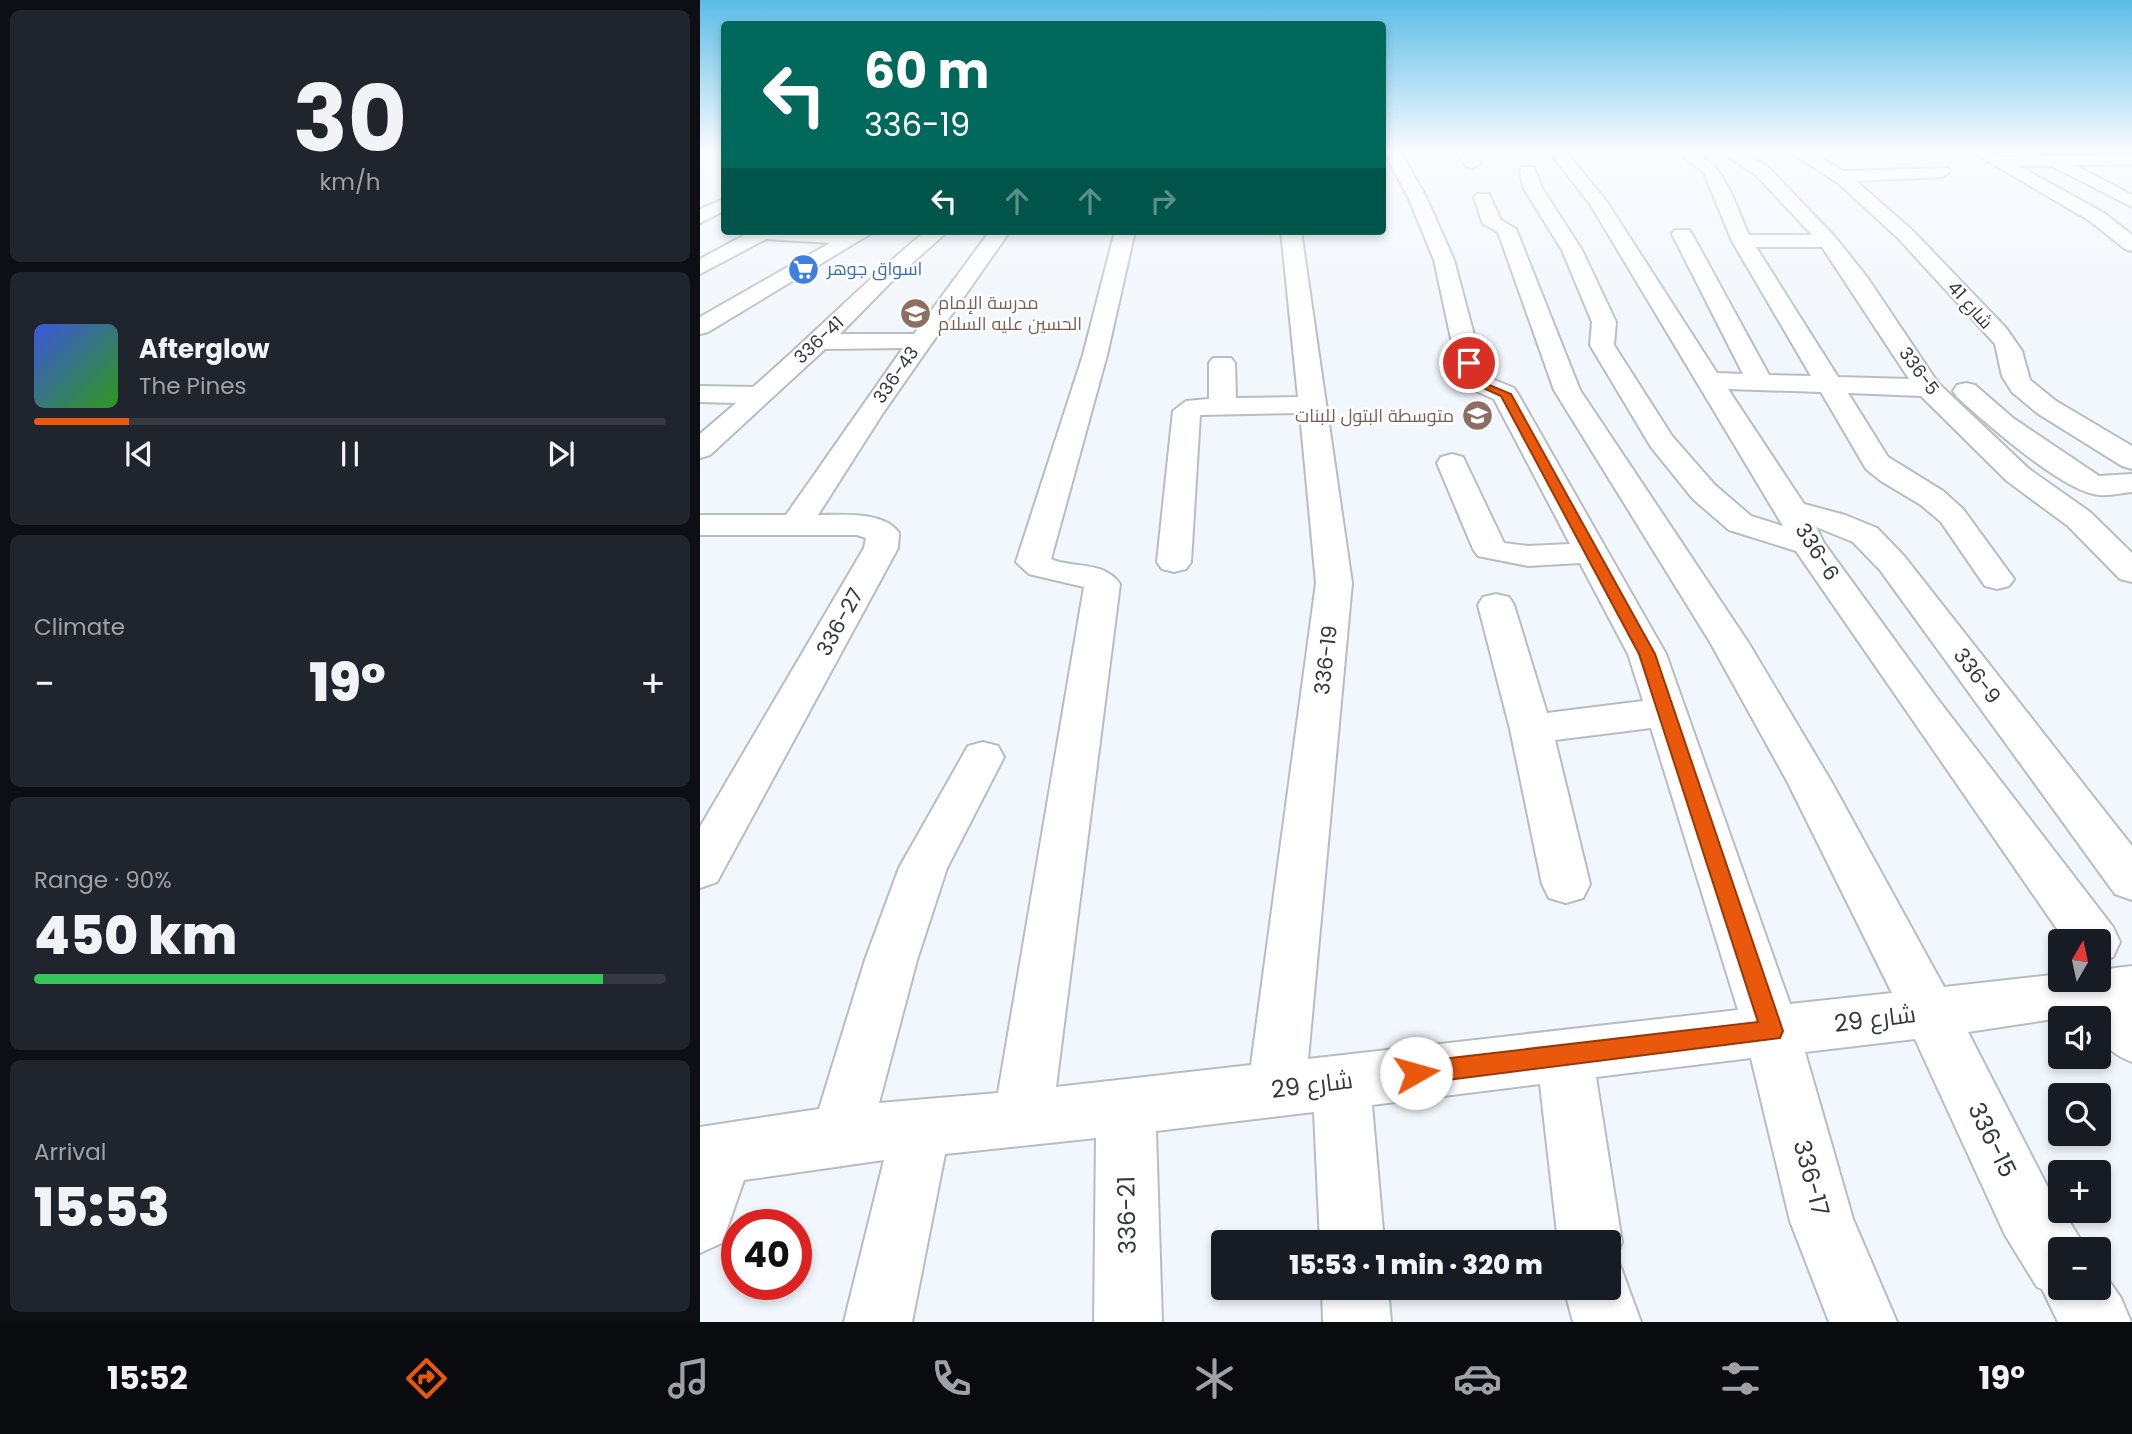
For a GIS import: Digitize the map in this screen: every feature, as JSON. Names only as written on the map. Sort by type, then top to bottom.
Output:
[{"type":"street","points":[[1424,213],[1444,260],[1474,380],[1536,392]]},
{"type":"street","points":[[1489,213],[1493,224],[1506,229],[1536,392],[1594,552],[1647,654],[1772,1031]]},
{"type":"street","name":"336-9","points":[[1551,213],[1572,250],[1604,322],[1602,345],[1661,441],[1704,492],[1740,523],[1800,528],[1834,522],[1865,535],[1892,563],[2132,881]]},
{"type":"street","name":"336-6","points":[[1604,213],[1800,528],[2115,982]]},
{"type":"street","points":[[1730,213],[1742,241],[1877,463],[1892,479],[1930,497],[1959,520],[1997,579]]},
{"type":"street","name":"336-5","points":[[1801,213],[1828,241],[1859,282],[1928,388],[2018,475],[2078,519],[2132,572]]},
{"type":"street","name":"شارع 41","points":[[1888,213],[2010,348],[2012,371],[2020,385],[2057,414],[2132,460]]},
{"type":"street","points":[[2089,213],[2132,246]]},
{"type":"street","points":[[1682,234],[1714,290],[1760,382]]},
{"type":"street","points":[[700,268],[760,235]]},
{"type":"street","points":[[700,327],[783,276],[858,235]]},
{"type":"street","name":"336-41","points":[[700,449],[819,341],[882,278],[933,235]]},
{"type":"street","name":"336-43","points":[[798,522],[920,341],[997,235]]},
{"type":"street","points":[[1023,1119],[1102,584],[1094,577],[1044,570],[1033,562],[1095,355],[1124,235]]},
{"type":"street","name":"336-19","points":[[1276,1090],[1334,583],[1292,235]]},
{"type":"street","points":[[1742,241],[1828,241]]},
{"type":"street","points":[[783,276],[832,277]]},
{"type":"street","points":[[857,278],[882,278]]},
{"type":"street","points":[[819,341],[920,341]]},
{"type":"street","points":[[1222,363],[1223,407]]},
{"type":"street","points":[[1711,381],[1928,388]]},
{"type":"street","points":[[1966,391],[2003,424],[2088,482],[2100,486],[2132,483]]},
{"type":"street","name":"336-15","points":[[1536,392],[1729,642],[1809,781],[1930,1013],[2027,1213],[2048,1245]]},
{"type":"street","points":[[700,394],[758,395]]},
{"type":"street","points":[[1174,562],[1187,411],[1196,407],[1314,405]]},
{"type":"street","points":[[1452,463],[1490,549],[1503,555],[1522,556],[1594,552]]},
{"type":"street","name":"336-27","points":[[700,525],[798,522],[860,525],[883,533],[881,548],[700,869]]},
{"type":"street","points":[[1496,605],[1531,729],[1566,884]]},
{"type":"street","points":[[1531,729],[1667,712]]},
{"type":"street","points":[[841,1135],[891,960],[923,867],[983,757]]},
{"type":"street","name":"شارع 29","points":[[711,1155],[841,1135],[1023,1119],[1930,1013],[2115,982]]},
{"type":"street","name":"336-17","points":[[1772,1031],[1822,1221],[1863,1322]]},
{"type":"street","points":[[1565,1055],[1588,1230]]},
{"type":"street","points":[[1341,1082],[1351,1230]]},
{"type":"street","name":"336-21","points":[[1126,1107],[1128,1322]]},
{"type":"street","points":[[878,1322],[921,1128]]},
{"type":"street","points":[[700,1221],[711,1155]]},
{"type":"street","points":[[1356,1300],[1357,1322]]},
{"type":"street","points":[[1600,1300],[1606,1322]]},
{"type":"street","points":[[2083,1300],[2097,1322]]},
{"type":"place","name":"اسواق جوهر","points":[[804,269]]},
{"type":"place","name":"مدرسة الإمام الحسين عليه السلام","points":[[915,313]]},
{"type":"place","name":"متوسطة البتول للبنات","points":[[1477,416]]},
{"type":"route","points":[[1416,1073],[1772,1031],[1647,654],[1594,552],[1505,394],[1478,384],[1474,380],[1469,363]]}]
